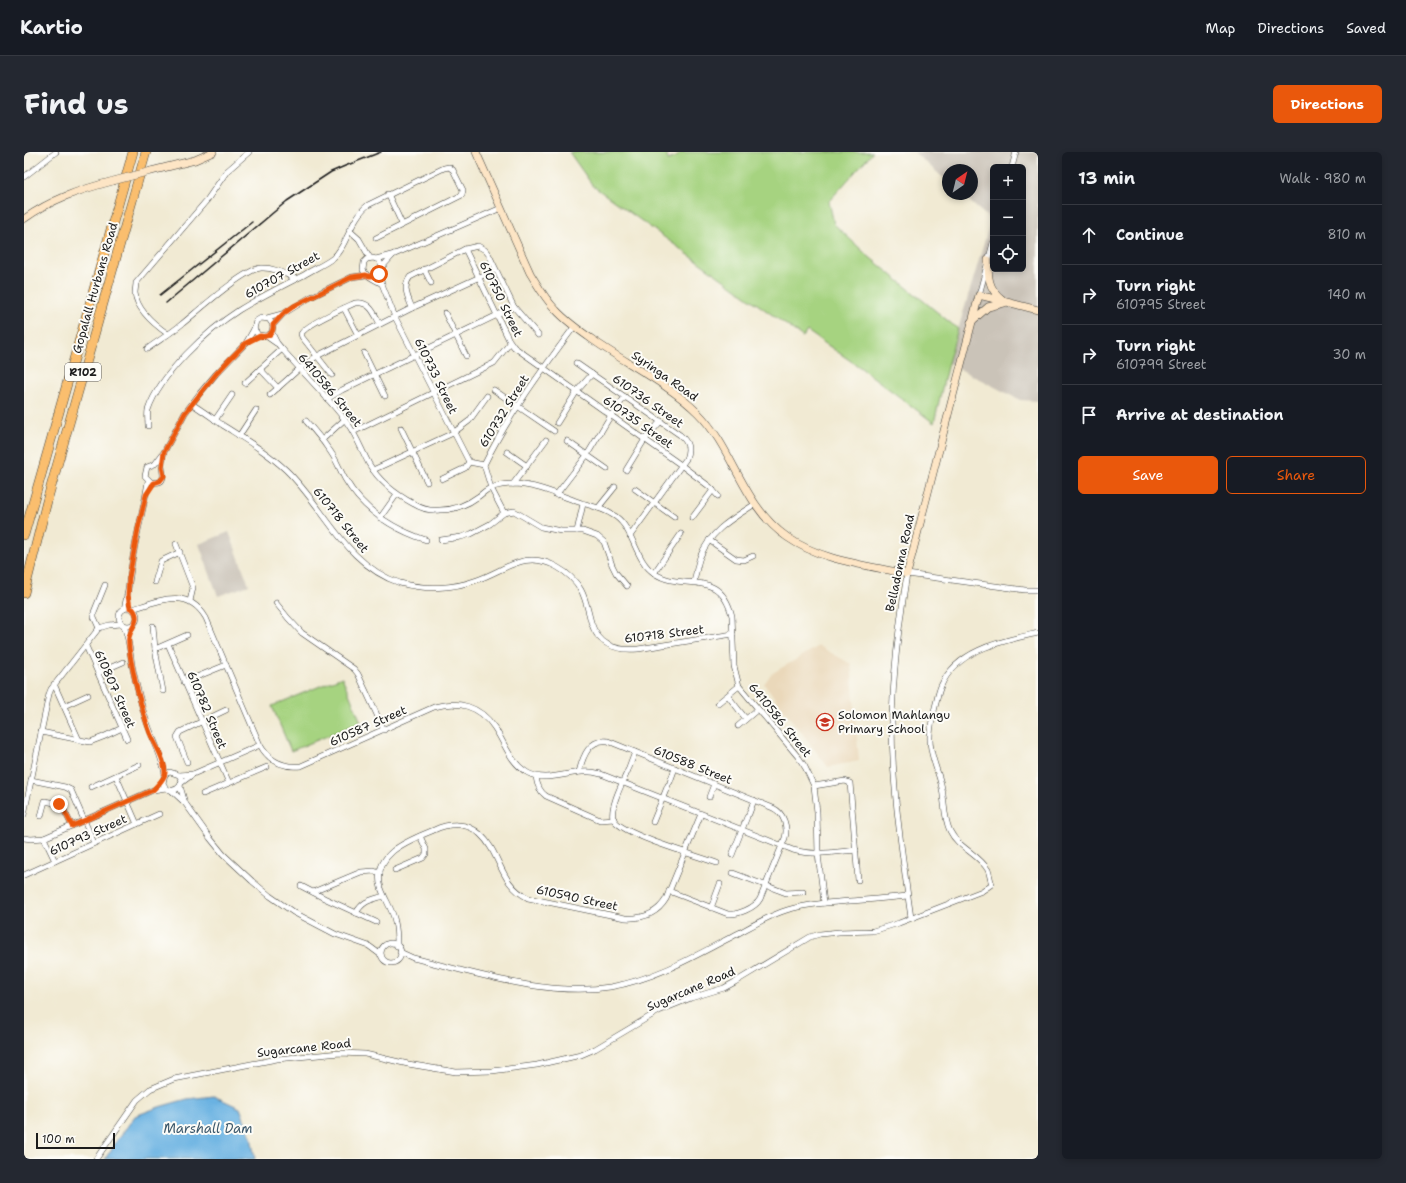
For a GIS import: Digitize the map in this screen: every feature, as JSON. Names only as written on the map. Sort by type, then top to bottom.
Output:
[{"type":"highway","name":"Gopalall Hurbans Road","points":[[24,535],[133,152]]},
{"type":"highway","name":"Gopalall Hurbans Road","points":[[24,593],[47,501],[146,152]]},
{"type":"street","points":[[24,178],[56,152]]},
{"type":"street","points":[[24,219],[40,208],[77,191],[195,160],[214,152]]},
{"type":"street","points":[[168,334],[156,325],[138,303],[135,293],[136,283],[202,206],[227,171],[249,152]]},
{"type":"street","name":"Syringa Road","points":[[476,152],[527,267],[539,288],[556,311],[574,327],[674,393],[698,413],[707,422],[719,439],[755,504],[765,518],[785,536],[810,551],[825,556],[907,574]]},
{"type":"street","points":[[1013,164],[1016,152]]},
{"type":"street","name":"610707 Street","points":[[148,426],[148,412],[166,379],[190,350],[206,336],[239,310],[334,257],[361,210],[368,205],[444,168],[449,167],[453,170],[463,190],[462,195],[402,224]]},
{"type":"street","points":[[376,238],[402,224],[388,194]]},
{"type":"street","points":[[352,277],[370,258],[395,254],[501,208]]},
{"type":"street","points":[[350,230],[359,239],[370,258]]},
{"type":"street","points":[[412,308],[405,285],[410,277],[465,249],[475,246],[482,248],[489,255],[514,307],[538,335]]},
{"type":"street","name":"610750 Street","points":[[465,249],[510,343],[543,368]]},
{"type":"street","points":[[364,250],[363,265],[366,275]]},
{"type":"street","name":"Belladonna Road","points":[[911,918],[907,896],[893,760],[892,723],[894,666],[907,574],[990,253]]},
{"type":"street","points":[[372,277],[379,274],[382,267],[395,254]]},
{"type":"street","points":[[376,258],[382,267]]},
{"type":"street","points":[[988,260],[988,279],[990,287],[997,296],[1010,303]]},
{"type":"street","points":[[147,349],[252,270],[269,268],[296,279]]},
{"type":"street","points":[[424,269],[431,283]]},
{"type":"street","points":[[270,396],[299,369],[317,356],[412,308],[495,270]]},
{"type":"street","name":"610733 Street","points":[[379,274],[395,317],[469,462]]},
{"type":"street","points":[[276,343],[272,333],[273,325],[283,314],[309,298],[352,277],[366,275],[382,284]]},
{"type":"street","points":[[979,295],[1038,310]]},
{"type":"street","points":[[332,375],[302,337],[301,332],[314,323],[355,303],[363,303],[373,311],[380,324]]},
{"type":"street","points":[[971,322],[988,307],[1010,303]]},
{"type":"street","points":[[327,399],[342,390],[514,307]]},
{"type":"street","points":[[344,308],[358,335]]},
{"type":"street","points":[[445,313],[466,356]]},
{"type":"street","points":[[155,464],[164,452],[185,413],[216,374],[246,343],[254,329],[256,321],[261,318],[283,314]]},
{"type":"street","points":[[267,318],[273,325]]},
{"type":"street","name":"610732 Street","points":[[504,513],[491,488],[484,465],[496,440],[518,406],[543,368],[574,327]]},
{"type":"street","points":[[254,329],[260,336]]},
{"type":"street","points":[[246,343],[260,336],[266,336],[272,333]]},
{"type":"street","points":[[266,336],[276,343]]},
{"type":"street","name":"6410586 Street","points":[[276,343],[344,420],[353,432],[373,470],[384,483],[397,494],[420,507],[428,510],[445,510],[459,507],[468,503],[491,488],[513,484],[524,485],[598,508],[614,515],[625,526],[645,565],[654,573],[669,580],[709,585],[722,594],[730,608],[732,616],[734,666],[740,686],[799,758],[814,786],[817,812],[818,854],[824,903]]},
{"type":"street","points":[[353,432],[434,394],[494,363],[510,343]]},
{"type":"street","points":[[245,383],[282,350]]},
{"type":"street","points":[[364,353],[385,396]]},
{"type":"street","name":"610736 Street","points":[[576,363],[680,435],[688,445],[688,452],[681,465]]},
{"type":"street","name":"610735 Street","points":[[543,368],[681,465],[713,490],[718,496]]},
{"type":"street","points":[[260,369],[278,388]]},
{"type":"street","points":[[557,423],[577,392],[592,374]]},
{"type":"street","points":[[494,390],[554,431]]},
{"type":"street","points":[[216,420],[232,395]]},
{"type":"street","points":[[373,470],[453,433],[469,421],[487,396]]},
{"type":"street","points":[[556,495],[587,455],[611,415],[625,397]]},
{"type":"street","name":"610718 Street","points":[[192,404],[262,450],[287,471],[352,552],[374,570],[387,578],[408,585],[437,588],[476,581],[513,563],[529,560],[540,561],[558,568],[575,582],[581,590],[594,630],[602,640],[614,648],[626,650],[638,649],[733,634]]},
{"type":"street","points":[[239,436],[256,410]]},
{"type":"street","points":[[322,440],[344,420]]},
{"type":"street","points":[[306,421],[328,447],[345,479],[364,504],[380,518],[403,532],[426,540]]},
{"type":"street","points":[[626,470],[645,439],[661,421]]},
{"type":"street","points":[[401,428],[427,482]]},
{"type":"street","points":[[513,484],[546,440]]},
{"type":"street","points":[[566,441],[607,470]]},
{"type":"street","points":[[148,481],[154,483],[160,481],[164,476],[162,467],[164,452]]},
{"type":"street","points":[[507,452],[527,466]]},
{"type":"street","points":[[442,480],[465,468],[469,462],[484,465]]},
{"type":"street","points":[[109,625],[119,617],[120,613],[124,609],[128,595],[133,555],[148,481],[145,476],[145,470],[149,465],[155,464],[162,467]]},
{"type":"street","points":[[630,536],[681,465]]},
{"type":"street","points":[[146,495],[154,483]]},
{"type":"street","points":[[598,508],[615,487]]},
{"type":"street","points":[[635,489],[674,517]]},
{"type":"street","points":[[692,518],[713,490]]},
{"type":"street","points":[[380,518],[397,494]]},
{"type":"street","points":[[578,530],[583,504]]},
{"type":"street","points":[[694,582],[700,558],[709,540],[723,525],[755,504]]},
{"type":"street","points":[[440,540],[471,534],[490,524],[504,513],[510,511],[518,512],[532,523],[553,530],[578,530],[592,534],[601,539],[616,573],[627,586]]},
{"type":"street","points":[[654,573],[681,534]]},
{"type":"street","points":[[709,540],[736,559],[744,560],[753,556]]},
{"type":"street","points":[[124,609],[132,609],[162,599],[181,598],[190,601],[193,588],[176,544]]},
{"type":"street","points":[[155,582],[162,561],[180,552]]},
{"type":"street","points":[[907,574],[1025,590],[1038,590]]},
{"type":"street","points":[[99,628],[94,617],[94,612],[105,585]]},
{"type":"street","points":[[128,595],[132,609],[137,615]]},
{"type":"street","name":"610587 Street","points":[[190,601],[202,611],[206,618],[260,745],[264,753],[275,762],[292,767],[301,766],[434,707],[446,704],[460,704],[473,708],[484,716],[493,726],[513,760],[520,768],[536,777]]},
{"type":"street","points":[[276,603],[302,633],[354,669],[358,674],[384,730]]},
{"type":"street","points":[[129,638],[133,625],[136,622],[137,615],[145,605]]},
{"type":"street","points":[[119,617],[129,638],[134,671],[143,712],[149,731],[163,761],[173,772],[179,774],[193,774]]},
{"type":"street","points":[[24,815],[49,694],[54,684],[99,628],[109,625],[123,625],[129,627],[133,625]]},
{"type":"street","points":[[153,626],[162,691]]},
{"type":"street","name":"Sugarcane Road","points":[[96,1159],[140,1097],[150,1089],[174,1079],[276,1059],[340,1053],[365,1054],[441,1070],[472,1072],[517,1068],[567,1059],[595,1049],[665,1009],[729,985],[810,937],[820,934],[839,932],[873,931],[899,923],[982,891],[992,884],[989,871],[953,837],[947,823],[941,784],[931,748],[930,740],[932,720],[940,687],[947,675],[957,664],[975,652],[1013,639],[1038,633]]},
{"type":"street","points":[[155,649],[187,635]]},
{"type":"street","name":"610782 Street","points":[[168,644],[229,783]]},
{"type":"street","name":"610807 Street","points":[[86,646],[127,739]]},
{"type":"street","points":[[98,673],[123,662]]},
{"type":"street","points":[[184,682],[226,665]]},
{"type":"street","points":[[54,684],[79,740]]},
{"type":"street","points":[[718,704],[740,686]]},
{"type":"street","points":[[64,706],[88,695]]},
{"type":"street","points":[[728,696],[746,719]]},
{"type":"street","points":[[738,726],[758,709]]},
{"type":"street","points":[[187,762],[177,737],[178,734],[201,721],[226,710]]},
{"type":"street","points":[[41,732],[90,742],[122,728]]},
{"type":"street","name":"610588 Street","points":[[579,772],[585,752],[589,747],[594,744],[608,741],[777,809],[787,828],[785,838],[758,902],[752,907],[731,914],[723,913],[669,892]]},
{"type":"street","points":[[172,791],[178,789],[193,774],[260,745]]},
{"type":"street","points":[[635,752],[614,806],[614,819],[624,829],[632,833],[677,851],[685,852],[717,863]]},
{"type":"street","points":[[163,761],[164,786],[166,788]]},
{"type":"street","points":[[91,787],[139,765]]},
{"type":"street","points":[[203,794],[267,766]]},
{"type":"street","points":[[653,822],[675,768]]},
{"type":"street","points":[[614,819],[600,820],[546,796],[538,787],[536,777],[551,777],[591,771],[803,853],[818,854],[856,850]]},
{"type":"street","points":[[153,790],[164,777],[170,772],[173,772]]},
{"type":"street","points":[[179,774],[182,780],[181,785],[185,803]]},
{"type":"street","points":[[116,776],[136,824]]},
{"type":"street","points":[[32,780],[65,787],[71,790],[94,843]]},
{"type":"street","points":[[814,786],[845,781],[850,784],[858,880]]},
{"type":"street","points":[[709,797],[714,784]]},
{"type":"street","points":[[24,838],[31,840],[44,838],[153,790],[166,788],[172,791],[185,803],[223,854],[270,896],[293,912],[335,934],[369,946],[381,955],[387,962],[413,958]]},
{"type":"street","points":[[732,856],[754,800]]},
{"type":"street","points":[[41,816],[45,801],[59,804],[72,826]]},
{"type":"street","name":"610793 Street","points":[[24,875],[160,814]]},
{"type":"street","name":"610590 Street","points":[[380,873],[384,862],[393,850],[446,825],[458,824],[479,832],[489,844],[510,884],[522,896],[534,900],[625,918],[642,917],[655,911],[663,904],[701,814]]},
{"type":"street","points":[[395,870],[423,858],[426,854],[426,850],[420,836]]},
{"type":"street","points":[[44,838],[55,861]]},
{"type":"street","points":[[313,892],[368,870],[380,873],[381,888],[395,922],[397,946],[400,952],[400,957],[397,960]]},
{"type":"street","points":[[733,873],[786,893],[803,892]]},
{"type":"street","points":[[710,908],[720,884]]},
{"type":"street","points":[[301,886],[376,922]]},
{"type":"street","points":[[356,913],[366,902],[384,896]]},
{"type":"street","points":[[400,952],[413,958],[501,980],[567,989],[609,987],[642,979],[686,962],[763,920],[781,912],[824,903],[907,896]]},
{"type":"street","points":[[389,944],[396,930]]},
{"type":"street","points":[[369,946],[384,946],[389,944],[397,946]]},
{"type":"street","points":[[381,955],[384,946]]},
{"type":"shaded area","points":[[914,152],[1038,152],[1038,401],[1020,400],[948,363],[990,223],[990,272],[1026,272],[1026,164],[990,164],[990,219],[968,200],[978,200],[978,164],[942,164],[942,177]]},
{"type":"shaded area","points":[[229,532],[249,585],[218,596],[199,544]]},
{"type":"shaded area","name":"Solomon Mahlangu Primary School","points":[[819,646],[851,664],[859,761],[828,767],[764,684],[771,674]]},
{"type":"green space","points":[[569,152],[666,152],[668,160],[676,157],[681,152],[873,152],[829,201],[834,224],[867,255],[958,329],[948,363],[934,423],[861,368],[807,331],[803,337],[593,186]]},
{"type":"green space","points":[[342,677],[361,722],[291,751],[272,706]]},
{"type":"water","name":"Marshall Dam","points":[[214,1096],[240,1108],[251,1137],[255,1159],[105,1159],[135,1116],[187,1099]]},
{"type":"railway","points":[[166,303],[287,201],[331,172],[381,152]]},
{"type":"railway","points":[[160,295],[252,222]]},
{"type":"place","name":"Solomon Mahlangu Primary School","points":[[825,722]]},
{"type":"route","points":[[59,804],[72,826],[153,790],[165,774],[163,761],[149,731],[136,686],[129,638],[133,625],[137,620],[137,615],[133,609],[130,608],[128,595],[133,555],[146,495],[154,483],[160,481],[164,476],[162,467],[164,452],[185,413],[216,374],[246,343],[260,336],[263,337],[272,333],[273,325],[283,314],[294,306],[352,277],[366,275],[372,277],[379,274]]}]
